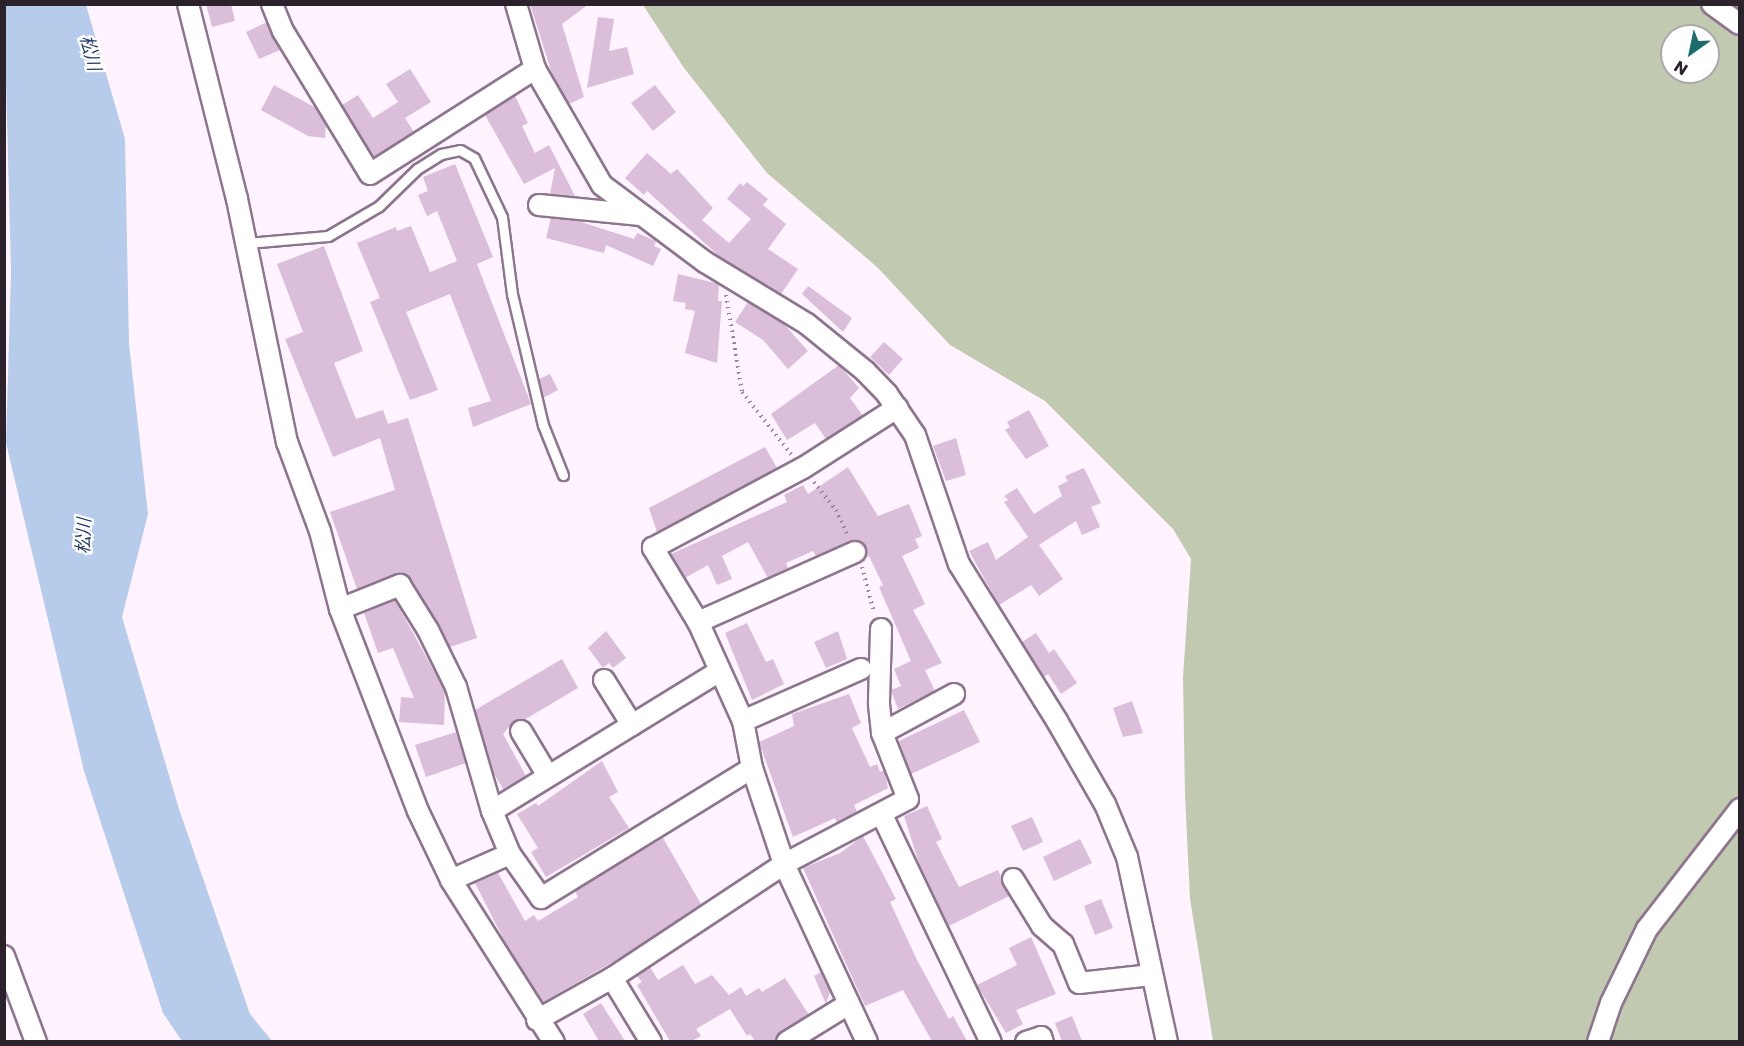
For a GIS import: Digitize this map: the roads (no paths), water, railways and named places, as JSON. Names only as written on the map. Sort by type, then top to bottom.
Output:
[{"type":"street","points":[[188,4],[247,243],[287,442],[320,531],[340,609],[418,811],[451,880],[537,1020],[554,1041]]},
{"type":"street","points":[[272,4],[284,32],[370,174],[535,69]]},
{"type":"street","points":[[516,4],[535,69],[602,185],[705,262],[807,324],[865,371],[897,408],[915,435],[959,564],[1105,804],[1127,856],[1167,1041]]},
{"type":"street","points":[[1712,4],[1740,24]]},
{"type":"street","points":[[539,205],[641,215]]},
{"type":"street","points":[[867,1041],[848,1005],[784,864],[752,768],[743,721],[718,672],[698,621],[653,548],[803,468],[897,408]]},
{"type":"street","points":[[698,621],[855,552]]},
{"type":"street","points":[[340,609],[400,585],[428,630],[456,687],[492,811],[510,854],[542,898],[752,768]]},
{"type":"street","points":[[537,1020],[612,978],[784,864],[882,815],[908,799],[882,733],[881,629]]},
{"type":"street","points":[[743,721],[861,669]]},
{"type":"street","points":[[492,811],[718,672]]},
{"type":"street","points":[[604,680],[632,725]]},
{"type":"street","points":[[882,733],[954,694]]},
{"type":"street","points":[[521,731],[548,776]]},
{"type":"street","points":[[1598,1041],[1611,1003],[1647,929],[1740,809]]},
{"type":"street","points":[[882,815],[991,1041]]},
{"type":"street","points":[[451,880],[510,854]]},
{"type":"street","points":[[1013,879],[1042,926],[1064,944],[1079,982],[1152,975]]},
{"type":"street","points":[[4,956],[36,1041]]},
{"type":"street","points":[[612,978],[651,1041]]},
{"type":"street","points":[[787,1041],[848,1005]]},
{"type":"street","points":[[1026,1041],[1041,1037],[1043,1041]]},
{"type":"lane","points":[[247,243],[328,236],[379,206],[417,169],[441,154],[460,150],[474,158],[502,217],[512,294],[543,425],[563,475]]},
{"type":"water","name":"松川","points":[[4,5],[86,5],[125,139],[129,344],[148,514],[122,617],[179,809],[250,1014],[272,1041],[182,1041],[163,1013],[84,771],[6,443],[11,272]]}]
